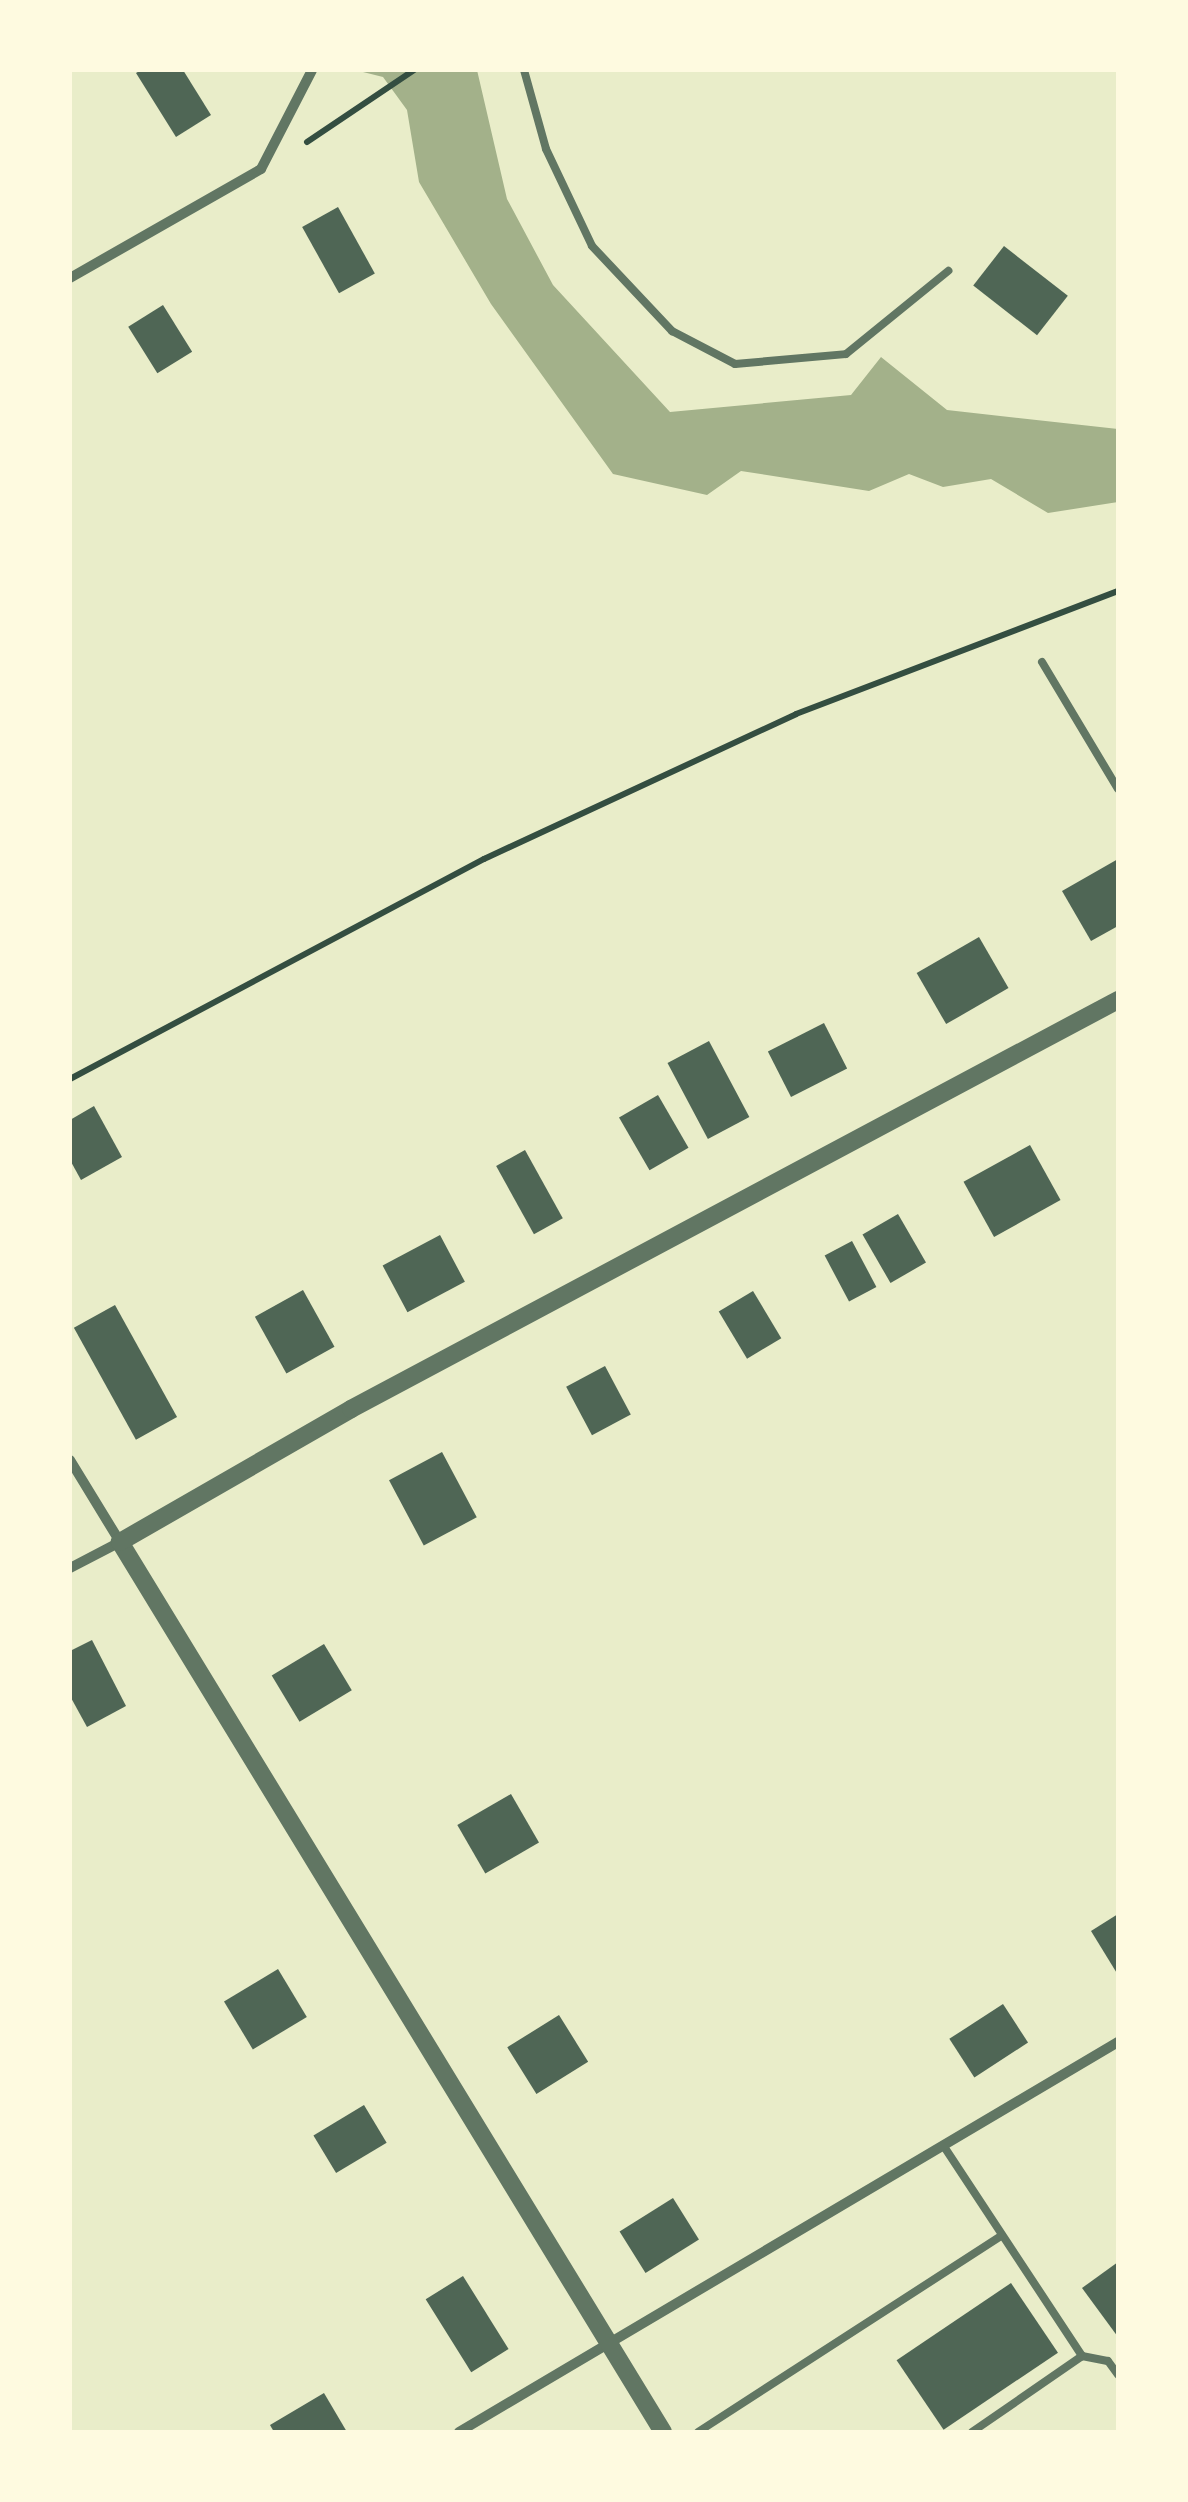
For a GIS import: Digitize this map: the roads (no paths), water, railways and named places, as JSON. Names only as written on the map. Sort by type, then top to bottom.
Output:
[{"type":"street","points":[[70,278],[260,169],[312,70]]},
{"type":"street","points":[[70,1568],[351,1409],[1118,1000]]},
{"type":"street","points":[[70,1460],[663,2432]]},
{"type":"street","points":[[459,2432],[1118,2042]]},
{"type":"lane","points":[[524,70],[546,150],[592,246],[672,331],[735,364],[846,354],[948,271]]},
{"type":"lane","points":[[1042,662],[1118,789]]},
{"type":"lane","points":[[944,2145],[1082,2356]]},
{"type":"lane","points":[[698,2432],[1002,2235]]},
{"type":"lane","points":[[972,2432],[1082,2356],[1108,2361],[1118,2374]]}]
